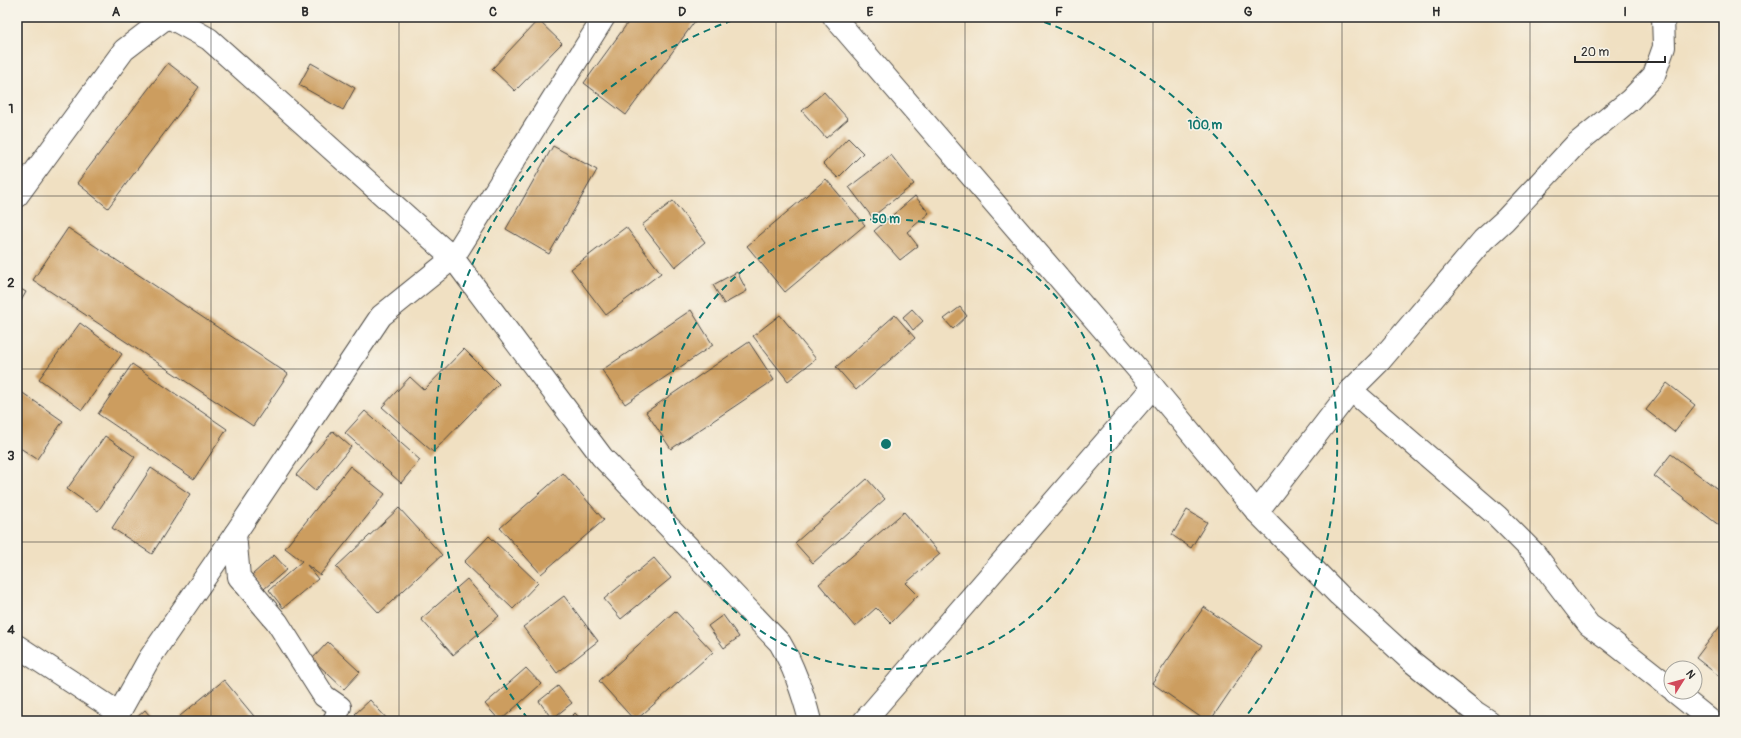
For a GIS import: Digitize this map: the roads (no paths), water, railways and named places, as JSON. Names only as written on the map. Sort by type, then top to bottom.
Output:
[{"type":"street","points":[[17,196],[124,50],[168,17],[209,39],[453,258],[602,457],[780,643],[792,663],[810,721]]},
{"type":"street","points":[[17,646],[116,717],[149,659],[236,534],[381,316],[453,258],[604,17]]},
{"type":"street","points":[[834,17],[1153,387],[1257,512],[1339,595],[1411,661],[1475,712],[1489,721]]},
{"type":"street","points":[[1257,512],[1351,390],[1379,362],[1483,240],[1576,144],[1630,100],[1654,75],[1664,47],[1663,17]]},
{"type":"street","points":[[864,721],[1153,387]]},
{"type":"street","points":[[1351,390],[1497,516],[1528,547],[1589,625],[1663,682]]},
{"type":"street","points":[[236,534],[239,577],[277,622],[324,696],[340,707],[334,721]]},
{"type":"street","points":[[1685,700],[1711,721]]}]
